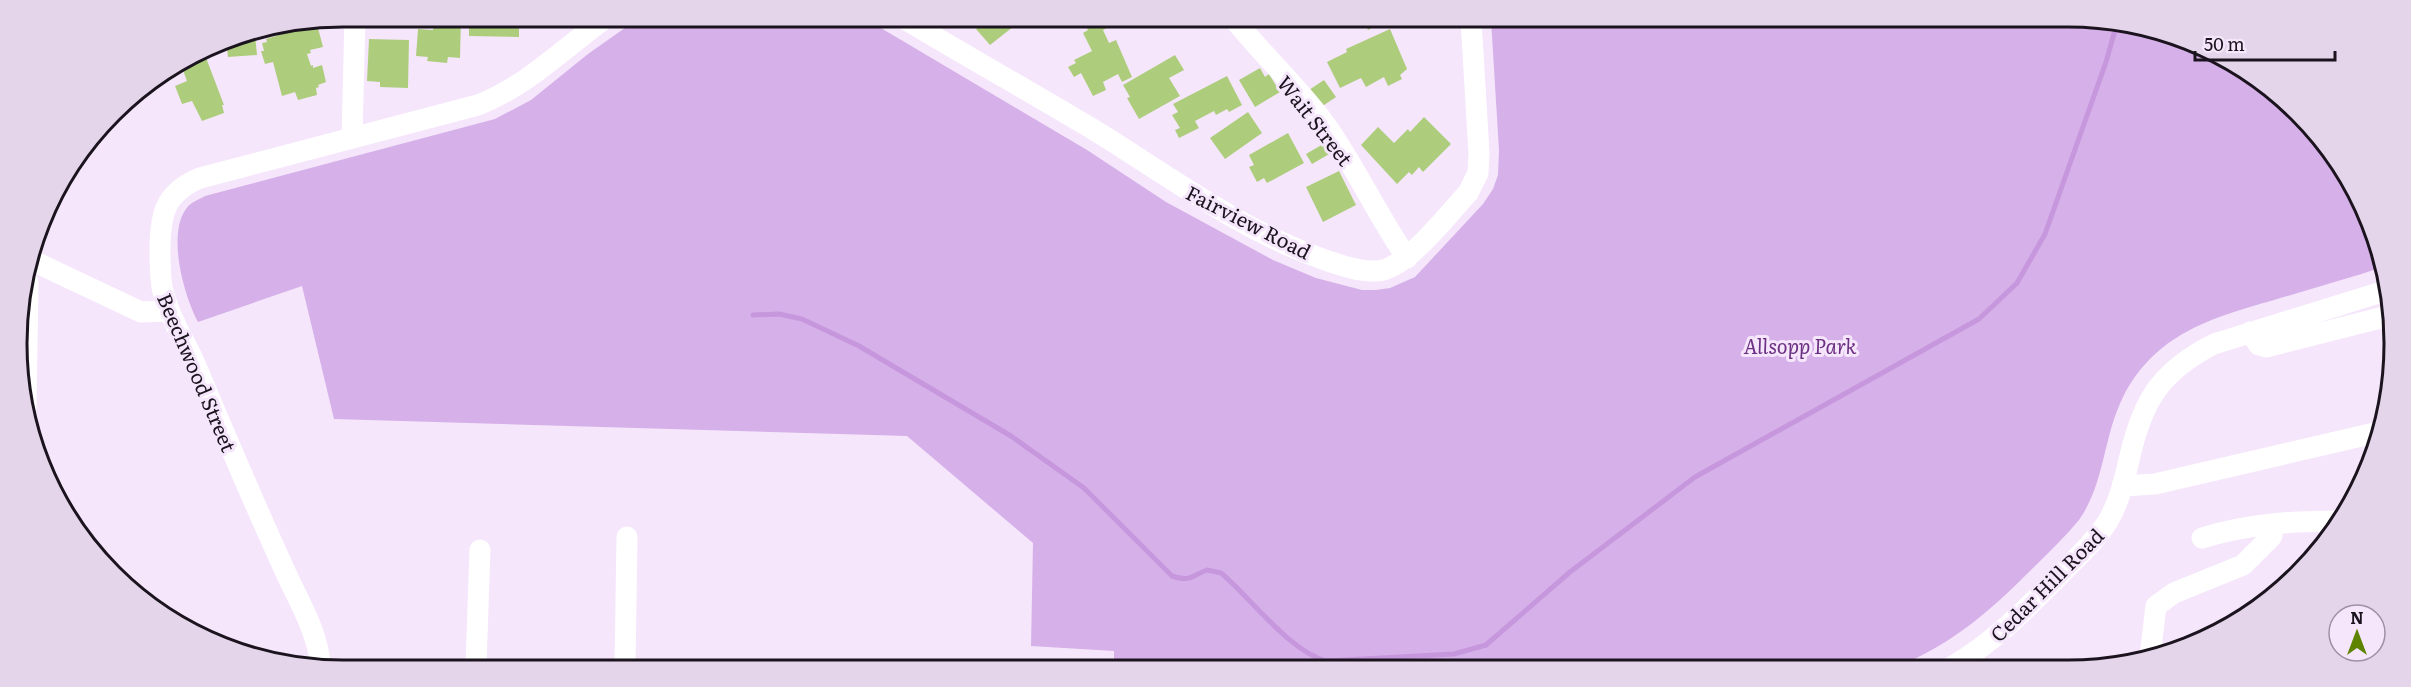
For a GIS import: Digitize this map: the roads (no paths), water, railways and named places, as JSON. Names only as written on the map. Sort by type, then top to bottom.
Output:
[{"type":"street","points":[[352,137],[355,27]]},
{"type":"street","name":"Beechwood Street","points":[[319,659],[314,636],[244,481],[192,356],[169,311],[162,286],[160,228],[168,202],[176,192],[200,178],[478,105],[500,97],[521,85],[594,27]]},
{"type":"street","name":"Fairview Road","points":[[918,27],[1100,134],[1179,185],[1294,248],[1345,266],[1366,270],[1385,270],[1407,258],[1468,193],[1478,173],[1479,153],[1471,27]]},
{"type":"street","name":"Wait Street","points":[[1241,27],[1327,126],[1362,181],[1390,234],[1407,258]]},
{"type":"street","points":[[38,263],[141,312],[169,311]]},
{"type":"street","name":"Cedar Hill Road","points":[[1963,660],[2013,622],[2086,548],[2108,521],[2122,486],[2135,432],[2143,411],[2159,384],[2169,373],[2193,355],[2214,344],[2380,293]]},
{"type":"street","points":[[2250,332],[2259,345],[2266,347],[2382,317]]},
{"type":"street","points":[[2122,486],[2155,484],[2370,434]]},
{"type":"street","points":[[2202,537],[2230,529],[2300,521],[2330,521]]},
{"type":"street","points":[[2151,648],[2157,606],[2174,593],[2243,565],[2272,536],[2273,524]]},
{"type":"street","points":[[625,660],[627,537]]},
{"type":"street","points":[[476,660],[480,550]]},
{"type":"waterway","points":[[1344,660],[1454,654],[1486,645],[1570,572],[1695,477],[1979,319],[2017,283],[2045,234],[2106,62],[2115,31]]},
{"type":"waterway","points":[[753,315],[779,314],[802,319],[859,346],[1011,436],[1084,488],[1172,576],[1191,578],[1207,570],[1221,573],[1298,647],[1324,660]]},
{"type":"park label","name":"Allsopp Park","points":[[1800,345]]}]
